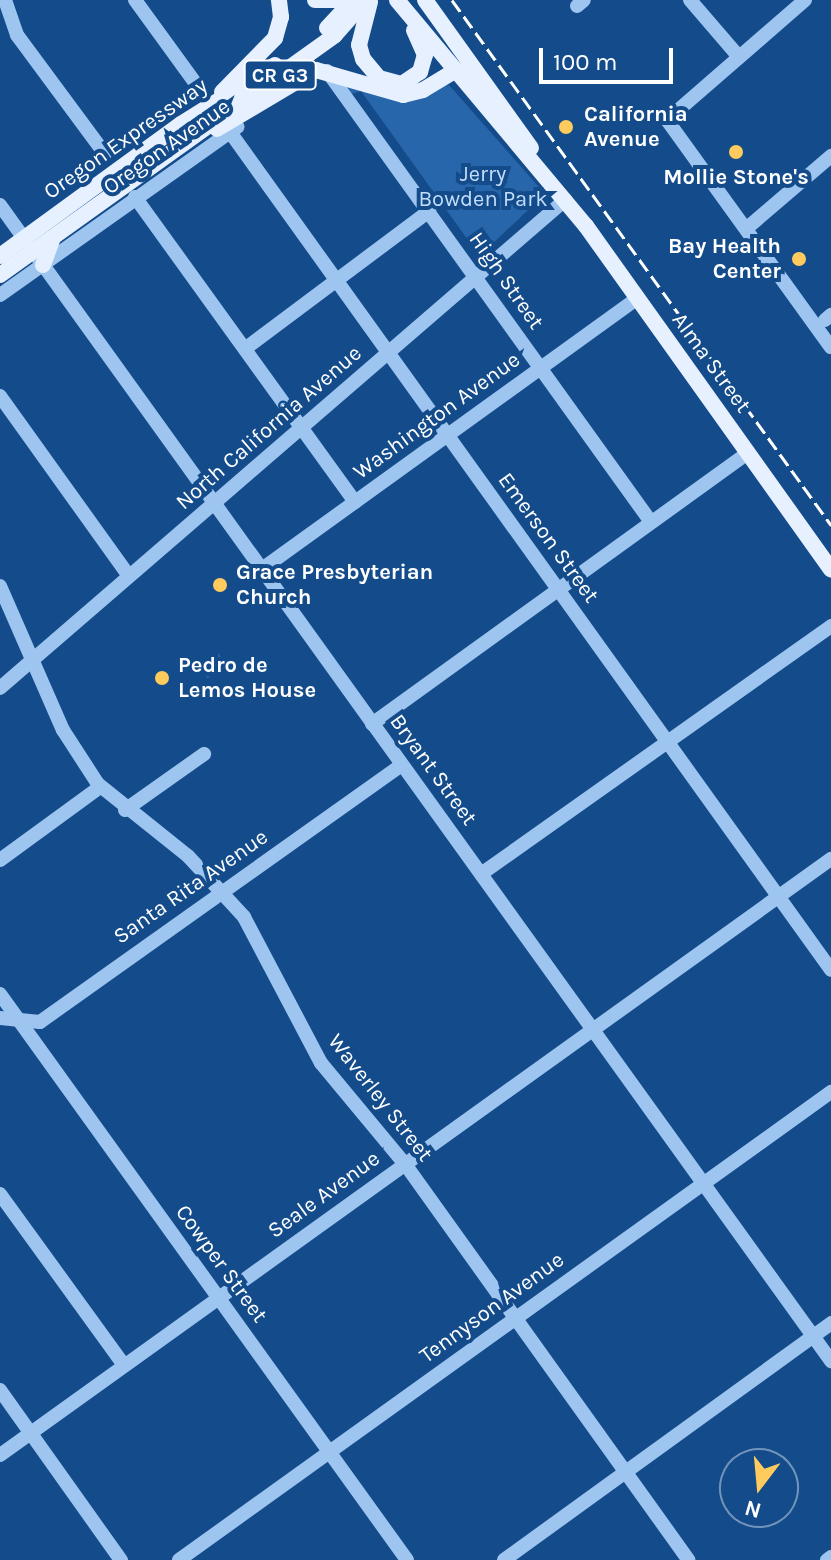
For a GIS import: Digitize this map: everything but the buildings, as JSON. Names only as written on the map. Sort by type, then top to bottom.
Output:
[{"type":"main road","points":[[214,103],[275,38],[281,17],[279,0]]},
{"type":"main road","points":[[315,0],[336,0]]},
{"type":"main road","name":"Oregon Expressway","points":[[0,256],[34,252],[214,103],[322,32],[353,0]]},
{"type":"main road","points":[[368,0],[360,52],[373,74],[394,84],[415,78],[425,61],[399,2]]},
{"type":"main road","name":"Oregon Expressway","points":[[0,275],[192,146],[335,35],[368,0]]},
{"type":"main road","points":[[425,0],[513,117],[547,178]]},
{"type":"main road","name":"Alma Street","points":[[399,2],[565,200],[831,570]]},
{"type":"main road","points":[[323,70],[403,95],[423,90],[456,70]]},
{"type":"main road","name":"Oregon Avenue","points":[[258,108],[304,75],[323,70]]},
{"type":"main road","points":[[192,146],[258,108]]},
{"type":"street","points":[[5,0],[17,35],[105,154]]},
{"type":"street","points":[[135,0],[196,84]]},
{"type":"street","points":[[690,0],[739,57]]},
{"type":"street","points":[[805,0],[667,120],[831,347]]},
{"type":"street","name":"High Street","points":[[323,70],[346,95],[651,522]]},
{"type":"street","name":"Oregon Avenue","points":[[0,295],[34,252],[135,197],[192,146],[230,132],[258,108]]},
{"type":"street","name":"Emerson Street","points":[[230,132],[831,970]]},
{"type":"street","points":[[747,228],[831,156]]},
{"type":"street","points":[[135,197],[355,502]]},
{"type":"street","name":"North California Avenue","points":[[0,688],[390,355],[565,200]]},
{"type":"street","name":"Bryant Street","points":[[0,205],[831,1361]]},
{"type":"street","points":[[246,348],[429,211]]},
{"type":"street","name":"Washington Avenue","points":[[262,569],[638,298]]},
{"type":"street","points":[[0,396],[129,576]]},
{"type":"street","points":[[372,724],[748,453]]},
{"type":"street","name":"Waverley Street","points":[[0,586],[63,730],[100,787],[125,810],[188,856],[224,891],[267,953],[321,1063],[405,1164],[688,1560]]},
{"type":"street","points":[[481,874],[831,626]]},
{"type":"street","points":[[125,810],[204,754]]},
{"type":"street","name":"Santa Rita Avenue","points":[[0,1018],[40,1022],[401,765]]},
{"type":"street","points":[[0,860],[100,787]]},
{"type":"street","name":"Seale Avenue","points":[[0,1455],[831,859]]},
{"type":"street","name":"Cowper Street","points":[[0,994],[407,1560]]},
{"type":"street","name":"Tennyson Avenue","points":[[179,1560],[831,1092]]},
{"type":"street","points":[[0,1194],[124,1365]]},
{"type":"street","points":[[504,1560],[831,1323]]},
{"type":"street","points":[[0,1390],[121,1560]]},
{"type":"green space","name":"Jerry Bowden Park","points":[[344,78],[384,94],[449,85],[545,194],[474,261],[478,254],[361,91],[351,94]]},
{"type":"green space","points":[[218,653],[226,663],[208,678],[199,668]]},
{"type":"railway","points":[[452,0],[831,525]]},
{"type":"place","name":"California Avenue","points":[[566,127]]},
{"type":"place","name":"Mollie Stone's","points":[[736,152]]},
{"type":"place","name":"Bay Health Center","points":[[799,259]]},
{"type":"place","name":"Grace Presbyterian Church","points":[[220,585]]},
{"type":"place","name":"Pedro de Lemos House","points":[[162,678]]}]
